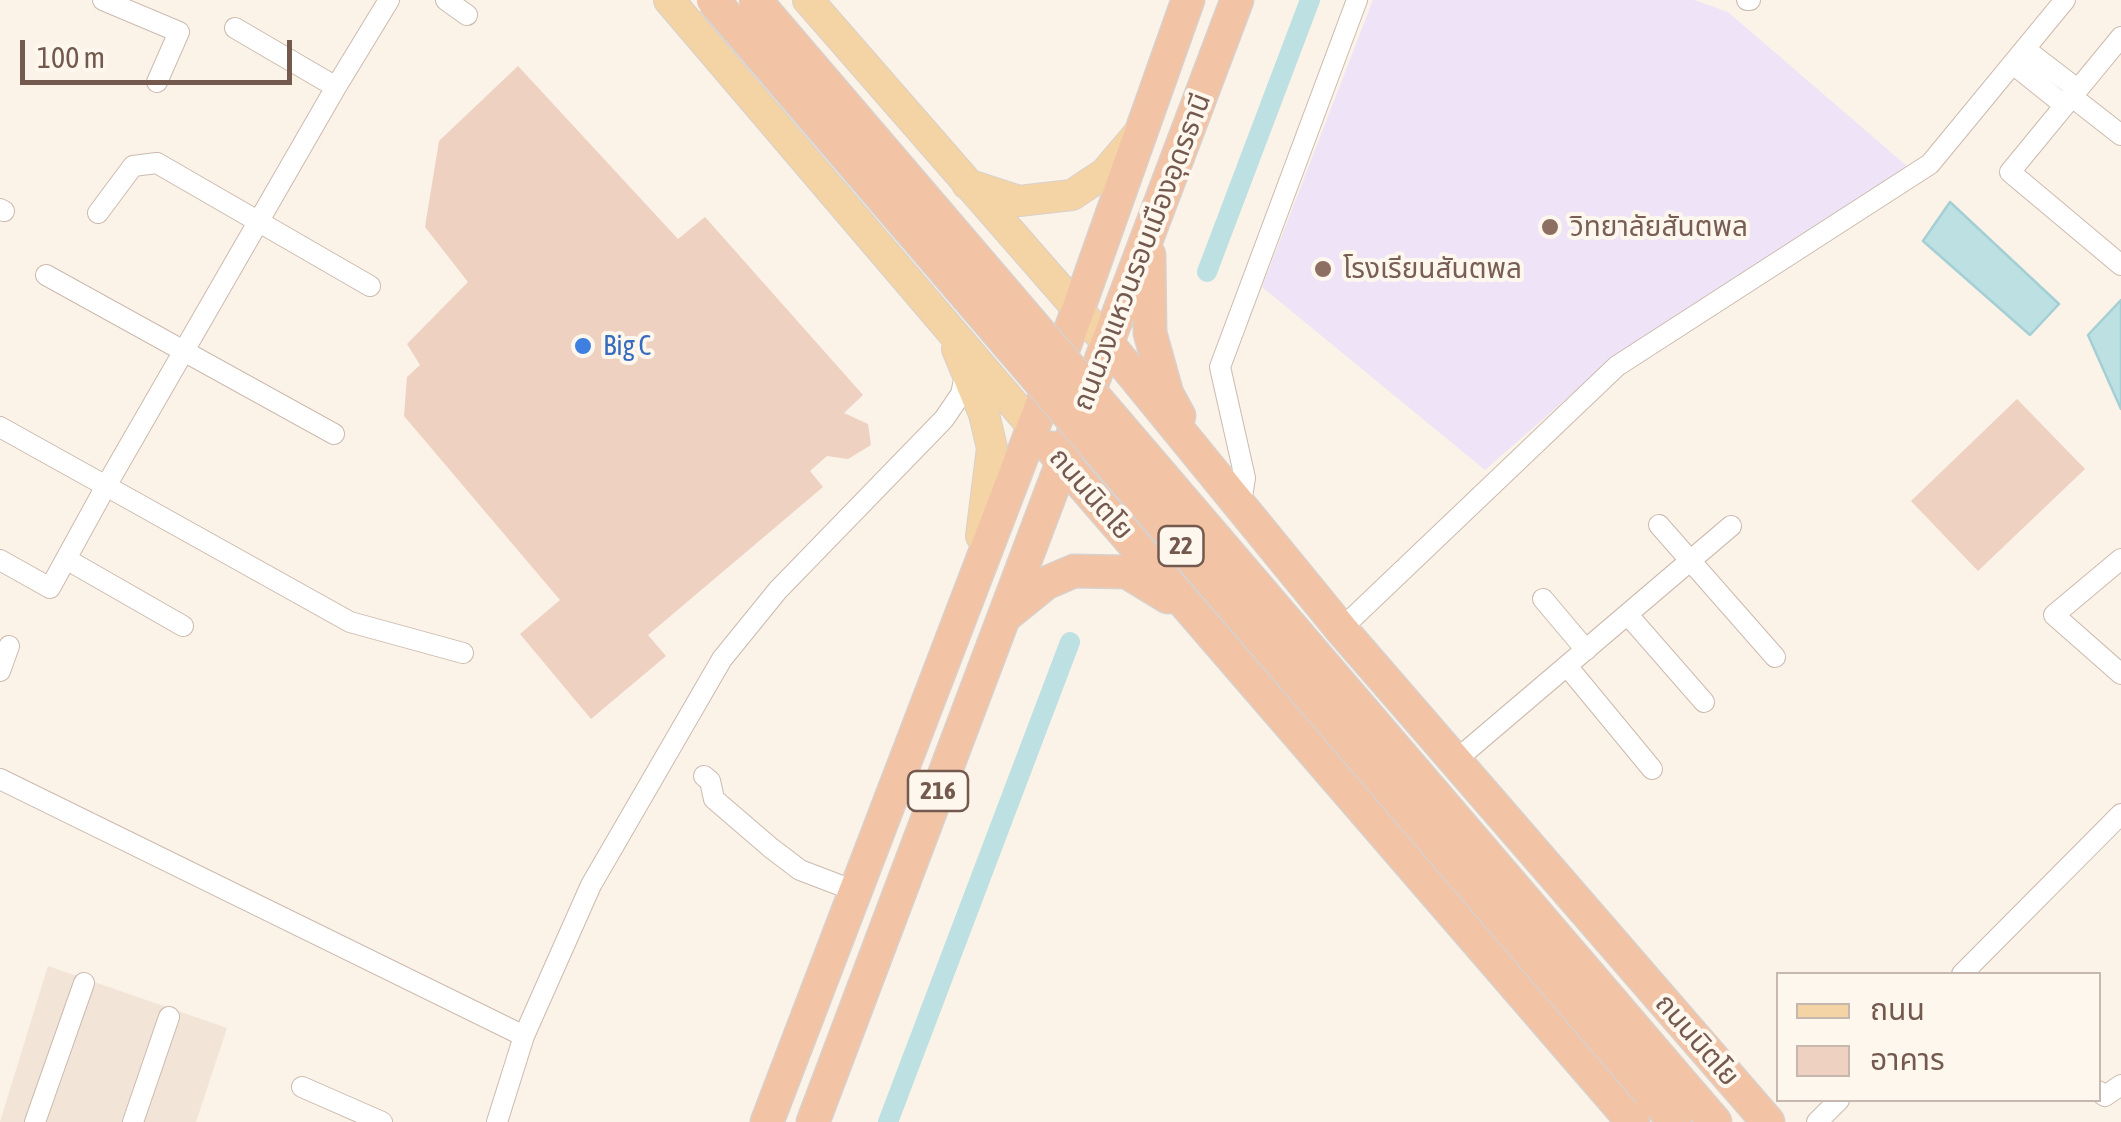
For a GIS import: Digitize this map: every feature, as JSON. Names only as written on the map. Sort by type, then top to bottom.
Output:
[{"type":"highway","name":"ถนนนิตโย","points":[[713,0],[1661,1082],[1715,1122]]},
{"type":"highway","name":"ถนนนิตโย","points":[[755,0],[1661,1082],[1675,1122]]},
{"type":"highway","name":"ถนนวงแหวนรอบเมืองอุดรธานี","points":[[766,1122],[1078,310],[1188,0]]},
{"type":"highway","name":"ถนนวงแหวนรอบเมืองอุดรธานี","points":[[813,1122],[1236,0]]},
{"type":"highway","points":[[1149,238],[1154,348],[1167,394],[1212,477]]},
{"type":"highway","name":"ถนนนิตโย","points":[[1108,344],[1212,477],[1768,1122]]},
{"type":"highway","name":"ถนนนิตโย","points":[[1032,426],[1633,1122]]},
{"type":"highway","points":[[1186,603],[1170,565],[1176,544],[1206,517],[1240,509]]},
{"type":"highway","points":[[1004,617],[1046,584],[1074,570],[1128,572],[1186,603]]},
{"type":"main road","name":"ถนนนิตโย","points":[[669,0],[884,246],[1032,426]]},
{"type":"main road","name":"ถนนนิตโย","points":[[808,0],[1108,344]]},
{"type":"main road","points":[[884,246],[910,246],[937,233],[957,212],[964,183],[1019,201],[1072,195],[1105,173],[1143,128]]},
{"type":"main road","points":[[948,323],[984,414],[993,464],[968,597]]},
{"type":"street","points":[[103,0],[179,32],[156,82]]},
{"type":"street","points":[[0,560],[50,588],[389,0]]},
{"type":"street","points":[[446,0],[468,15]]},
{"type":"street","points":[[1240,509],[1245,478],[1220,367],[1357,0]]},
{"type":"street","points":[[1342,630],[1617,366],[1930,164],[2064,0]]},
{"type":"street","points":[[235,28],[336,87]]},
{"type":"street","points":[[2121,37],[2010,172],[2121,265]]},
{"type":"street","points":[[2019,57],[2121,135]]},
{"type":"street","points":[[98,213],[124,175],[142,161],[156,163],[370,286]]},
{"type":"street","points":[[46,275],[334,434]]},
{"type":"street","points":[[497,1122],[524,1036],[590,885],[722,659],[778,590],[944,419],[962,394],[966,371]]},
{"type":"street","points":[[0,427],[350,622],[463,653]]},
{"type":"street","points":[[1658,524],[1775,657]]},
{"type":"street","points":[[1456,760],[1731,526]]},
{"type":"street","points":[[66,558],[183,626]]},
{"type":"street","points":[[2121,559],[2054,616],[2121,674]]},
{"type":"street","points":[[1543,599],[1586,650]]},
{"type":"street","points":[[1628,614],[1704,702]]},
{"type":"street","points":[[0,671],[9,646]]},
{"type":"street","points":[[1567,666],[1652,769]]},
{"type":"street","points":[[704,776],[710,781],[714,799],[770,848],[800,870],[855,891]]},
{"type":"street","points":[[0,779],[524,1036]]},
{"type":"street","points":[[1966,972],[2121,814]]},
{"type":"street","points":[[35,1122],[84,983]]},
{"type":"street","points":[[133,1122],[169,1017]]},
{"type":"street","points":[[302,1087],[382,1122]]},
{"type":"street","points":[[1817,1122],[1837,1102]]},
{"type":"shaded area","name":"วิทยาลัยสันตพล","points":[[1373,0],[1694,0],[1728,12],[1908,167],[1614,357],[1485,470],[1262,287]]},
{"type":"shaded area","points":[[48,966],[227,1028],[196,1122],[0,1122]]},
{"type":"water","points":[[1950,202],[2059,304],[2030,335],[1923,241]]},
{"type":"water","points":[[2121,300],[2121,409],[2088,335]]},
{"type":"building","points":[[518,66],[678,239],[705,217],[863,395],[844,413],[868,424],[871,445],[848,459],[827,456],[810,471],[823,487],[648,635],[666,656],[591,719],[520,634],[560,600],[404,416],[407,377],[420,365],[407,344],[468,282],[425,227],[439,141]]},
{"type":"building","points":[[2017,399],[2085,469],[1978,571],[1911,501]]},
{"type":"waterway","points":[[1207,272],[1310,0]]},
{"type":"waterway","points":[[888,1122],[1070,642]]},
{"type":"place","name":"วิทยาลัยสันตพล","points":[[1550,227]]},
{"type":"place","name":"โรงเรียนสันตพล","points":[[1323,269]]},
{"type":"place","name":"Big C","points":[[583,346]]}]
